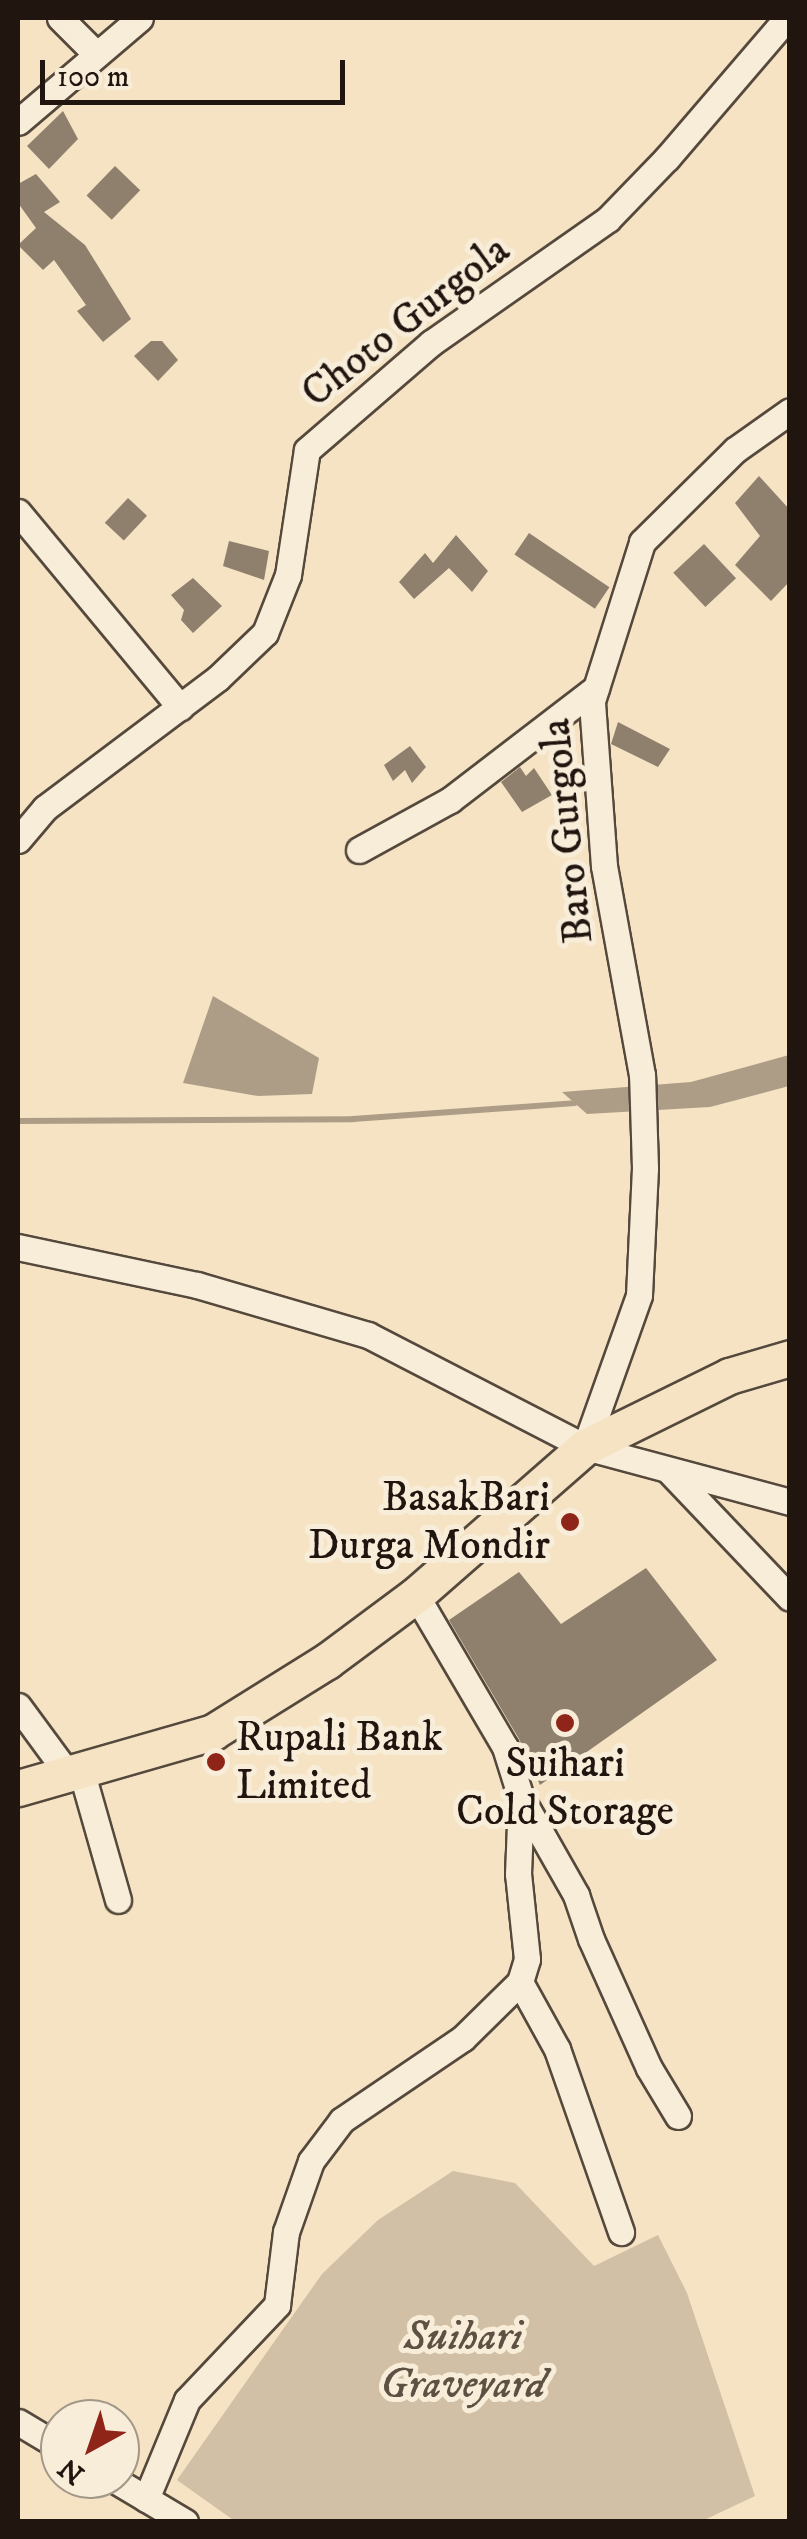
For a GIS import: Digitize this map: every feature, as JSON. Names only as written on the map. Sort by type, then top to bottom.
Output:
[{"type":"highway","points":[[18,1788],[213,1732],[327,1662],[416,1596],[584,1448],[730,1376],[790,1358]]},
{"type":"street","points":[[60,18],[94,52]]},
{"type":"street","points":[[18,122],[94,52],[140,18]]},
{"type":"street","name":"Choto Gurgola","points":[[18,840],[45,808],[180,706],[265,632],[288,575],[306,450],[431,343],[608,219],[668,158],[787,18]]},
{"type":"street","name":"Baro Gurgola","points":[[584,1448],[638,1295],[644,1122],[642,1075],[604,866],[592,700],[642,542],[735,450],[790,411]]},
{"type":"street","points":[[18,512],[180,706]]},
{"type":"street","points":[[360,850],[450,800],[596,688]]},
{"type":"street","points":[[18,1246],[197,1284],[368,1335],[584,1448],[790,1502]]},
{"type":"street","points":[[668,1470],[790,1598]]},
{"type":"street","points":[[416,1596],[505,1747],[521,1798],[576,1895],[590,1940],[649,2068],[678,2116]]},
{"type":"street","points":[[18,1706],[75,1772],[118,1900]]},
{"type":"street","points":[[146,2499],[187,2400],[277,2305],[286,2232],[311,2161],[342,2120],[462,2038],[520,1982],[528,1959],[518,1874],[521,1798]]},
{"type":"street","points":[[520,1982],[557,2050],[621,2232]]},
{"type":"street","points":[[18,2422],[40,2435]]},
{"type":"street","points":[[140,2495],[175,2519]]},
{"type":"green space","name":"Suihari Graveyard","points":[[453,2171],[515,2183],[594,2266],[658,2235],[687,2293],[755,2496],[700,2522],[236,2522],[177,2480],[322,2274],[378,2220]]},
{"type":"shaded area","points":[[213,996],[319,1058],[312,1094],[258,1096],[183,1083]]},
{"type":"shaded area","points":[[789,1055],[789,1086],[710,1107],[587,1114],[562,1092],[691,1082]]},
{"type":"building","points":[[63,111],[78,139],[49,169],[27,146]]},
{"type":"building","points":[[115,166],[140,190],[112,220],[87,195]]},
{"type":"building","points":[[36,174],[60,202],[44,212],[85,245],[131,319],[103,342],[77,311],[86,305],[54,260],[43,270],[18,245],[36,228],[18,203],[18,184]]},
{"type":"building","points":[[151,341],[162,341],[178,360],[158,381],[134,356]]},
{"type":"building","points":[[759,476],[790,510],[790,581],[771,601],[735,565],[760,536],[735,503]]},
{"type":"building","points":[[128,498],[147,516],[124,541],[105,523]]},
{"type":"building","points":[[529,533],[609,587],[595,609],[514,555]]},
{"type":"building","points":[[456,535],[488,571],[472,592],[449,568],[414,599],[399,582],[425,553],[433,563]]},
{"type":"building","points":[[229,541],[269,551],[264,580],[223,566]]},
{"type":"building","points":[[704,544],[736,578],[705,607],[673,573]]},
{"type":"building","points":[[193,578],[222,606],[193,633],[181,620],[184,610],[171,595]]},
{"type":"building","points":[[618,722],[670,749],[658,767],[611,744]]},
{"type":"building","points":[[410,746],[426,767],[412,783],[405,770],[393,781],[384,765]]},
{"type":"building","points":[[520,767],[526,776],[534,768],[552,795],[522,812],[501,782]]},
{"type":"building","name":"Suihari Cold Storage","points":[[646,1568],[717,1660],[540,1785],[519,1739],[449,1620],[519,1572],[561,1624]]},
{"type":"waterway","points":[[18,1121],[353,1119],[574,1103]]},
{"type":"place","name":"BasakBari Durga Mondir","points":[[570,1522]]},
{"type":"place","name":"Suihari Cold Storage","points":[[565,1723]]},
{"type":"place","name":"Rupali Bank Limited","points":[[216,1762]]}]
